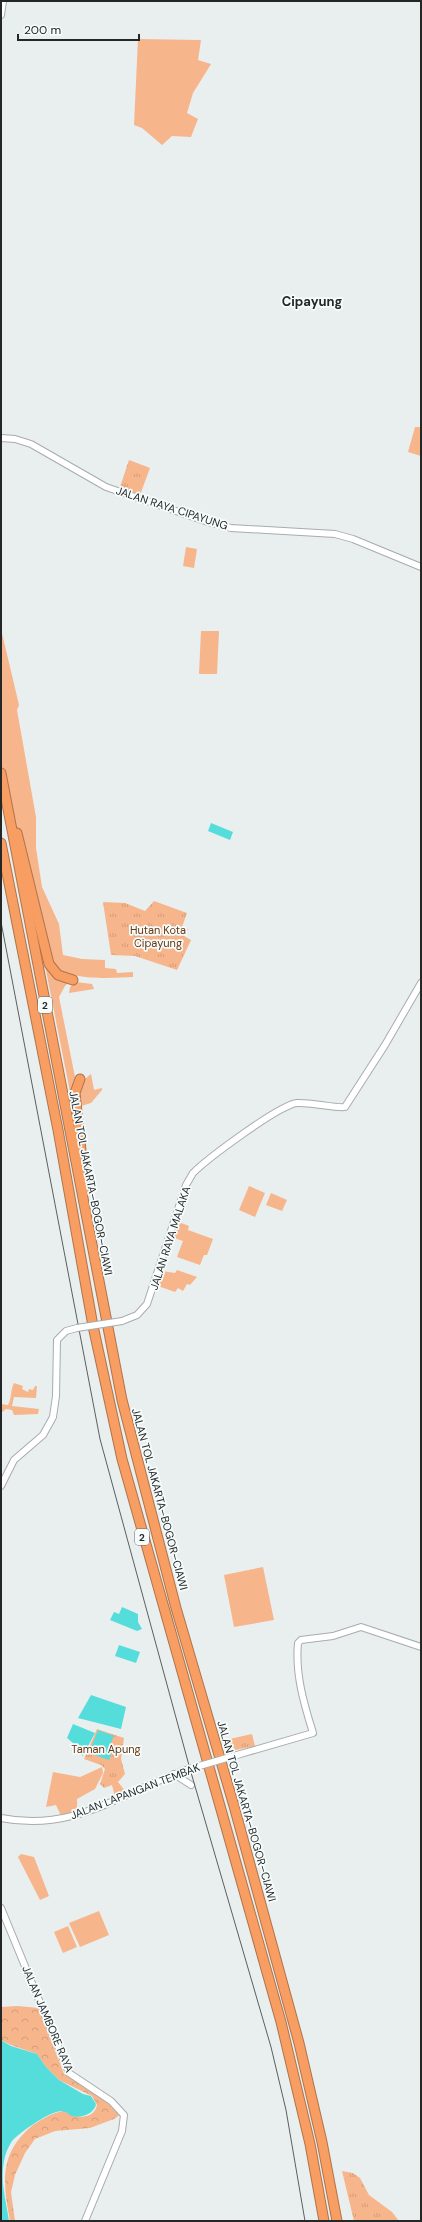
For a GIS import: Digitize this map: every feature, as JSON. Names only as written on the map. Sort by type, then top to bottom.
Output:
[{"type":"highway","name":"JALAN TOL JAKARTA–BOGOR–CIAWI","points":[[1,773],[108,1335],[129,1431],[176,1608],[234,1806],[299,2043],[322,2142],[337,2221]]},
{"type":"highway","points":[[7,807],[20,843],[49,964],[58,975],[73,980]]},
{"type":"highway","name":"JALAN TOL JAKARTA–BOGOR–CIAWI","points":[[1,843],[58,1130],[95,1333],[122,1459],[281,2022],[309,2137],[324,2221]]},
{"type":"highway","points":[[80,1079],[75,1093],[84,1172],[83,1204]]},
{"type":"street","points":[[1,14],[3,1]]},
{"type":"street","name":"JALAN RAYA CIPAYUNG","points":[[1,438],[15,439],[31,444],[106,487],[208,522],[231,528],[335,534],[353,539],[421,567]]},
{"type":"street","name":"JALAN RAYA MALAKA","points":[[1,1486],[14,1460],[40,1438],[52,1420],[56,1396],[57,1340],[66,1331],[122,1321],[138,1315],[147,1304],[186,1185],[193,1173],[262,1121],[292,1104],[317,1103],[339,1108],[345,1107],[393,1032],[421,983]]},
{"type":"street","name":"JALAN LAPANGAN TEMBAK","points":[[2,1820],[41,1822],[76,1816],[115,1801],[174,1774],[313,1733],[300,1687],[297,1652],[298,1643],[301,1640],[333,1636],[361,1627],[421,1647]]},
{"type":"street","points":[[174,1774],[190,1785]]},
{"type":"street","name":"JALAN JAMBORE RAYA","points":[[1,1908],[68,2071],[72,2077],[99,2093],[121,2110],[124,2123],[85,2221]]},
{"type":"green space","points":[[138,39],[201,40],[198,60],[211,64],[193,93],[187,113],[198,119],[191,137],[172,136],[162,145],[142,128],[134,125]]},
{"type":"green space","points":[[415,427],[421,427],[421,456],[408,452]]},
{"type":"green space","points":[[129,460],[150,468],[140,495],[120,487]]},
{"type":"green space","points":[[186,547],[197,549],[194,568],[183,566]]},
{"type":"green space","points":[[1,629],[19,705],[17,710],[36,817],[36,848],[42,887],[59,924],[63,955],[82,959],[105,960],[105,968],[116,969],[117,973],[133,972],[133,977],[92,978],[70,974],[61,971],[54,966],[1,773]]},
{"type":"green space","points":[[201,631],[219,631],[217,674],[199,674]]},
{"type":"green space","name":"Hutan Kota Cipayung","points":[[154,901],[187,913],[182,927],[188,929],[184,936],[191,940],[177,970],[135,956],[111,955],[103,902],[125,903],[145,911]]},
{"type":"green space","points":[[38,930],[46,959],[70,981],[65,986],[59,997],[76,1082],[73,1107]]},
{"type":"green space","points":[[76,982],[92,984],[94,989],[69,993],[70,987]]},
{"type":"green space","points":[[91,1074],[94,1090],[102,1088],[102,1090],[91,1103],[78,1107],[81,1082]]},
{"type":"green space","points":[[249,1186],[265,1193],[255,1217],[239,1210]]},
{"type":"green space","points":[[271,1193],[287,1200],[282,1211],[266,1205]]},
{"type":"green space","points":[[179,1222],[189,1226],[188,1230],[213,1239],[207,1255],[204,1255],[200,1265],[177,1257],[183,1241],[174,1238]]},
{"type":"green space","points":[[177,1270],[197,1277],[190,1285],[187,1284],[183,1291],[178,1288],[175,1292],[158,1286],[162,1271],[175,1273]]},
{"type":"green space","points":[[14,1383],[23,1386],[22,1389],[28,1392],[29,1389],[33,1390],[35,1386],[37,1386],[36,1398],[14,1397],[12,1406],[39,1409],[38,1414],[14,1415],[12,1410],[6,1409],[1,1413],[1,1404],[8,1405]]},
{"type":"green space","points":[[263,1567],[274,1620],[234,1627],[224,1575]]},
{"type":"green space","name":"Taman Apung","points":[[97,1729],[124,1738],[121,1759],[125,1774],[118,1782],[126,1792],[115,1797],[112,1785],[104,1788],[100,1784],[105,1769],[101,1765],[84,1759]]},
{"type":"green space","points":[[252,1734],[255,1746],[231,1751],[225,1740]]},
{"type":"green space","points":[[102,1767],[103,1773],[95,1789],[77,1799],[77,1810],[61,1816],[56,1805],[46,1807],[53,1772],[80,1777]]},
{"type":"green space","points":[[21,1854],[34,1857],[49,1896],[40,1900],[18,1857]]},
{"type":"green space","points":[[99,1911],[109,1935],[80,1947],[69,1923]]},
{"type":"green space","points":[[68,1926],[77,1947],[63,1953],[54,1932]]},
{"type":"green space","points":[[18,2006],[39,2008],[64,2074],[102,2096],[121,2114],[114,2119],[90,2128],[55,2131],[35,2139],[25,2153],[15,2175],[11,2192],[15,2221],[10,2221],[5,2180],[6,2168],[9,2156],[22,2135],[33,2125],[47,2116],[64,2111],[73,2115],[83,2117],[88,2116],[92,2114],[97,2105],[92,2096],[59,2080],[46,2067],[37,2054],[1,2040],[1,2007]]},
{"type":"green space","points":[[342,2171],[353,2173],[360,2178],[369,2195],[392,2212],[399,2221],[354,2221]]},
{"type":"water","points":[[211,823],[233,832],[230,840],[208,831]]},
{"type":"water","points":[[122,1607],[138,1614],[138,1622],[142,1629],[137,1631],[110,1620],[114,1612],[119,1614]]},
{"type":"water","points":[[119,1645],[140,1652],[136,1663],[115,1656]]},
{"type":"water","points":[[91,1695],[126,1707],[121,1729],[78,1718]]},
{"type":"water","points":[[73,1724],[95,1733],[83,1756],[79,1753],[79,1748],[67,1738]]},
{"type":"water","points":[[98,1730],[114,1736],[110,1745],[114,1747],[109,1760],[89,1753]]},
{"type":"water","points":[[1,2040],[11,2046],[37,2054],[46,2067],[59,2080],[83,2094],[91,2096],[96,2104],[90,2113],[79,2117],[72,2116],[61,2111],[49,2115],[28,2128],[12,2141],[4,2158],[3,2169],[4,2191],[9,2221],[1,2221]]},
{"type":"tram line","points":[[1,922],[100,1439],[190,1769],[271,2047],[286,2110],[305,2221]]},
{"type":"district","name":"Cipayung","points":[[312,301]]}]
